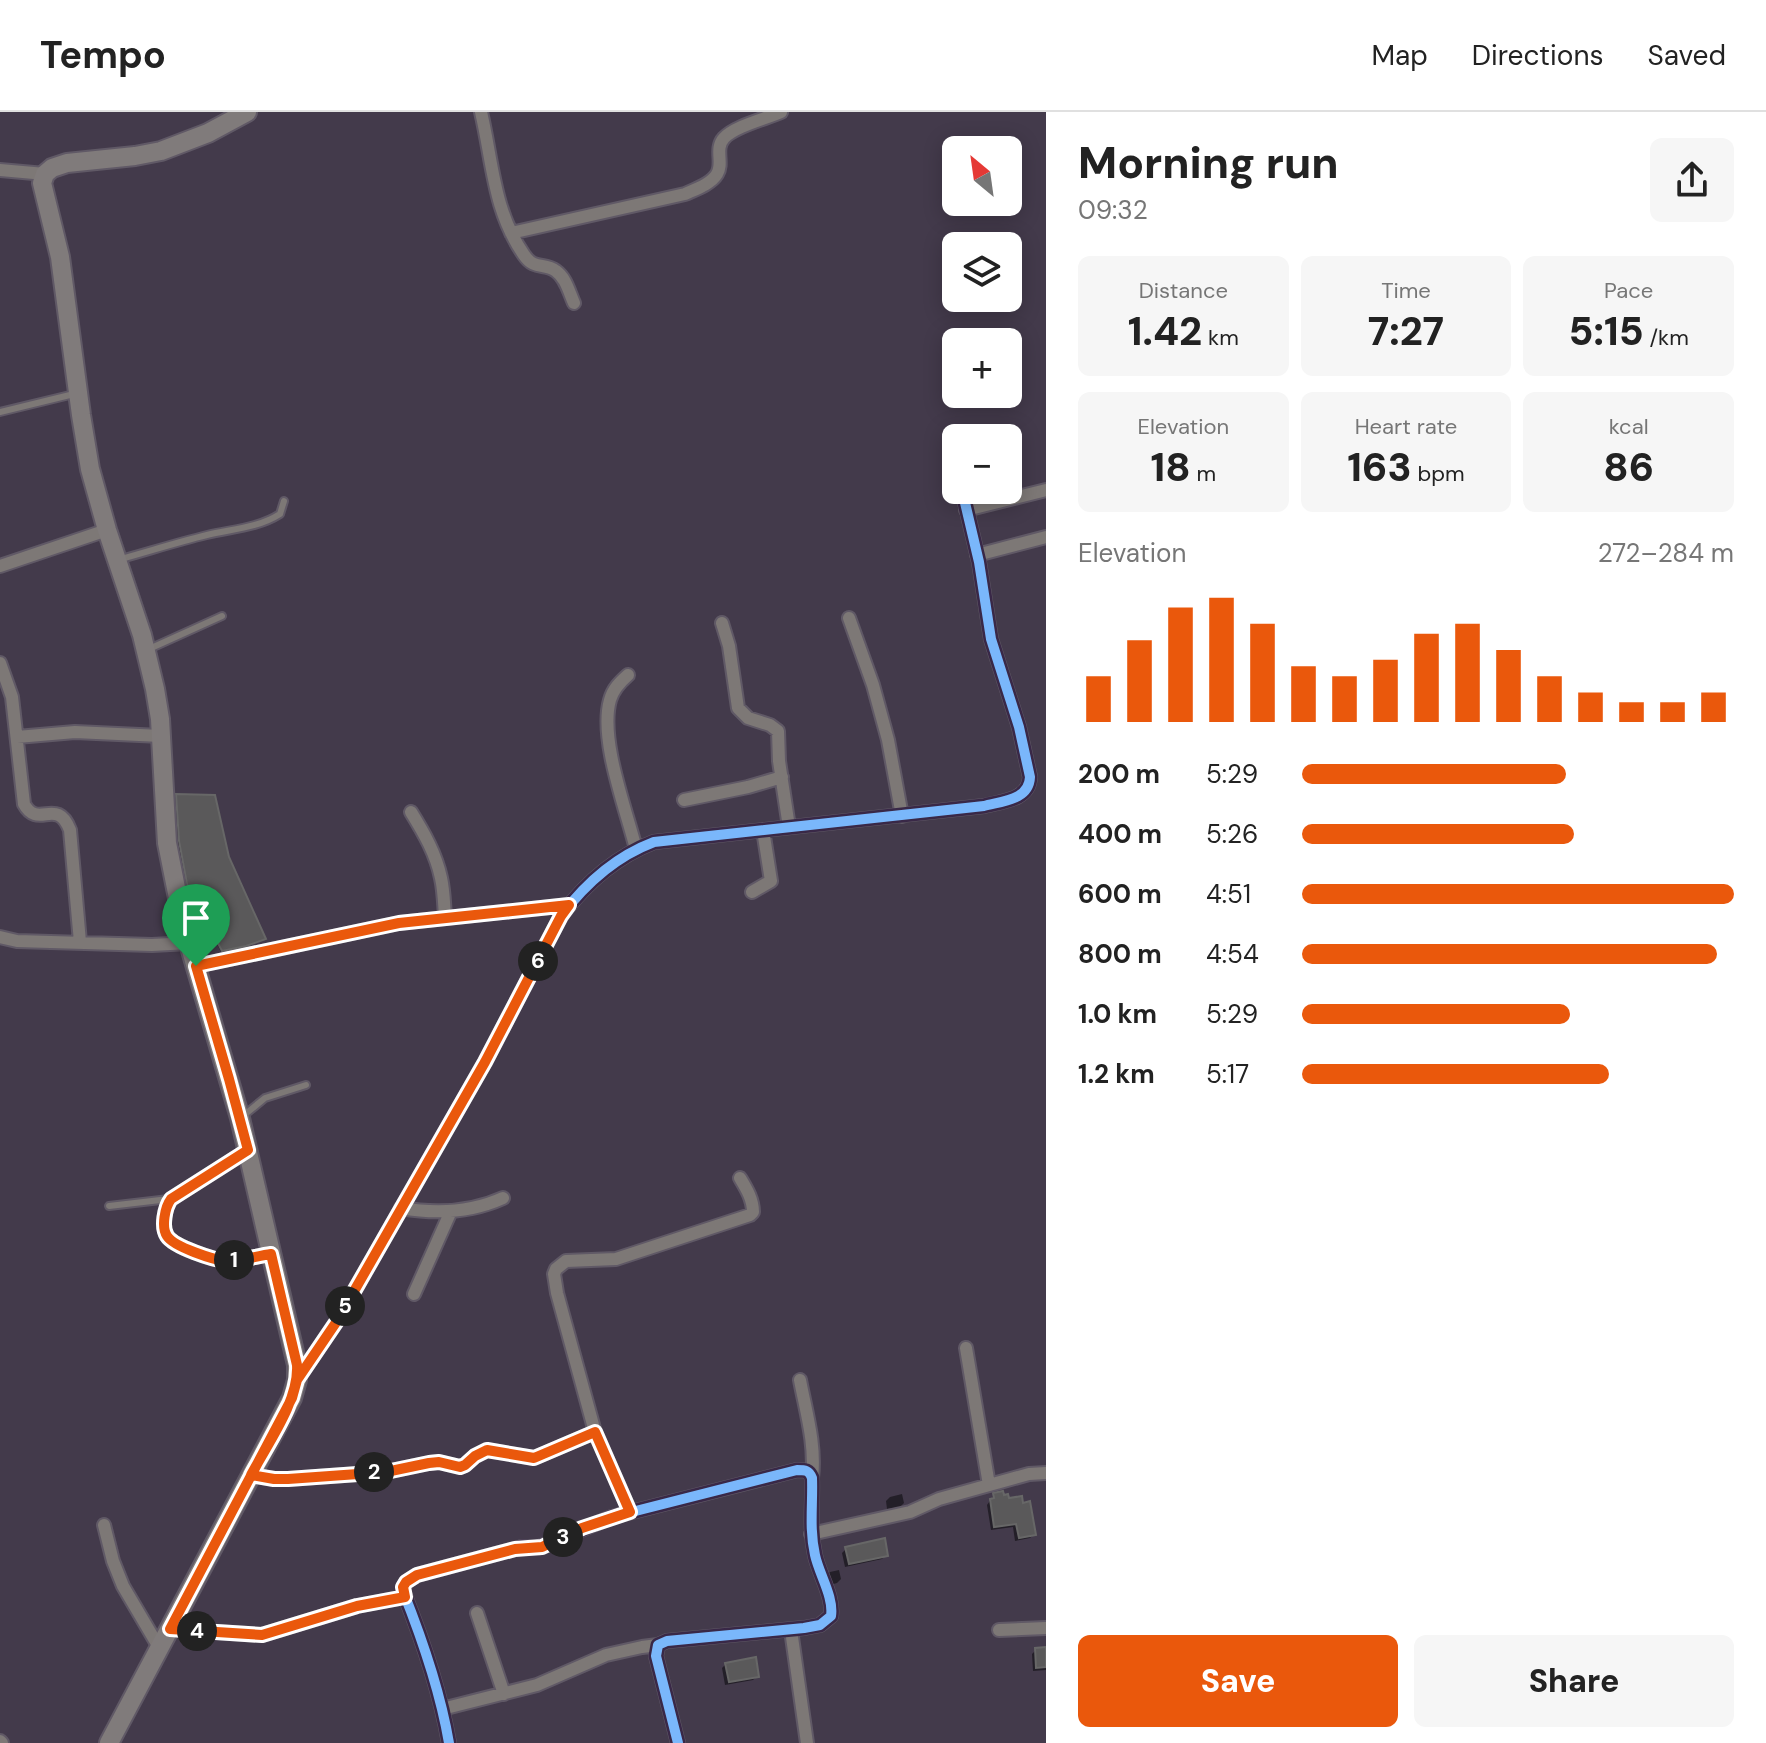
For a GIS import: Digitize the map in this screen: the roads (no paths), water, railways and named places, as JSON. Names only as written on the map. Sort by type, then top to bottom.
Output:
[{"type":"main road","points":[[109,1743],[292,1398],[297,1365],[240,1118],[183,923],[167,843],[160,719],[155,689],[146,650],[90,469],[60,257],[42,183],[45,174],[52,168],[67,163],[161,151],[208,133],[247,112]]},
{"type":"street","points":[[481,112],[499,207],[511,233],[530,263],[552,268],[563,278],[574,303]]},
{"type":"street","points":[[511,233],[685,194],[716,176],[719,146],[730,133],[781,112]]},
{"type":"street","points":[[0,170],[45,174]]},
{"type":"street","points":[[966,510],[1046,490]]},
{"type":"street","points":[[297,1380],[337,1321],[485,1062],[561,916],[613,863],[654,842],[984,806],[1019,797],[1025,792],[1030,785],[1030,777],[1019,727],[991,639],[965,504]]},
{"type":"street","points":[[0,566],[107,530]]},
{"type":"street","points":[[977,555],[1046,537]]},
{"type":"street","points":[[849,618],[873,685],[888,740],[902,816]]},
{"type":"street","points":[[722,623],[729,646],[738,708],[748,718],[778,731],[789,827]]},
{"type":"street","points":[[0,663],[12,697],[27,810],[33,814],[58,813],[70,830],[80,942]]},
{"type":"street","points":[[628,675],[617,684],[610,698],[607,718],[610,748],[636,849]]},
{"type":"street","points":[[0,717],[14,714]]},
{"type":"street","points":[[17,737],[75,732],[161,736]]},
{"type":"street","points":[[684,800],[782,777]]},
{"type":"street","points":[[411,812],[426,836],[438,867],[445,917]]},
{"type":"street","points":[[752,892],[771,881],[763,830]]},
{"type":"street","points":[[196,966],[399,923],[569,905]]},
{"type":"street","points":[[0,937],[17,941],[152,945],[189,943]]},
{"type":"street","points":[[248,1150],[171,1199],[166,1209],[165,1230],[173,1242],[221,1260],[271,1254]]},
{"type":"street","points":[[630,1512],[595,1432],[554,1274],[566,1261],[616,1259],[750,1215],[753,1207],[740,1178]]},
{"type":"street","points":[[401,1208],[423,1212],[473,1209],[503,1198]]},
{"type":"street","points":[[414,1294],[451,1211]]},
{"type":"street","points":[[966,1348],[989,1485]]},
{"type":"street","points":[[442,1709],[537,1685],[606,1655],[667,1641],[820,1625],[831,1616],[832,1604],[819,1573],[811,1534],[814,1465],[800,1380]]},
{"type":"street","points":[[251,1475],[288,1479],[386,1472],[439,1462],[460,1467],[487,1450],[534,1458],[595,1432]]},
{"type":"street","points":[[449,1743],[428,1655],[405,1597],[403,1587],[406,1582],[417,1575],[515,1549],[542,1547],[582,1528],[630,1512],[797,1470],[805,1470],[812,1478]]},
{"type":"street","points":[[811,1534],[910,1512],[939,1499],[1029,1474],[1046,1473]]},
{"type":"street","points":[[104,1525],[123,1586],[160,1649]]},
{"type":"street","points":[[170,1629],[262,1635],[357,1606],[405,1597]]},
{"type":"street","points":[[477,1613],[504,1694]]},
{"type":"street","points":[[999,1630],[1046,1628]]},
{"type":"street","points":[[791,1630],[807,1743]]},
{"type":"street","points":[[658,1645],[656,1656],[678,1743]]},
{"type":"lane","points":[[0,412],[78,393]]},
{"type":"lane","points":[[118,560],[268,521],[280,514],[284,501]]},
{"type":"lane","points":[[146,650],[222,616]]},
{"type":"lane","points":[[240,1118],[265,1098],[306,1085]]},
{"type":"lane","points":[[109,1206],[171,1199]]}]
